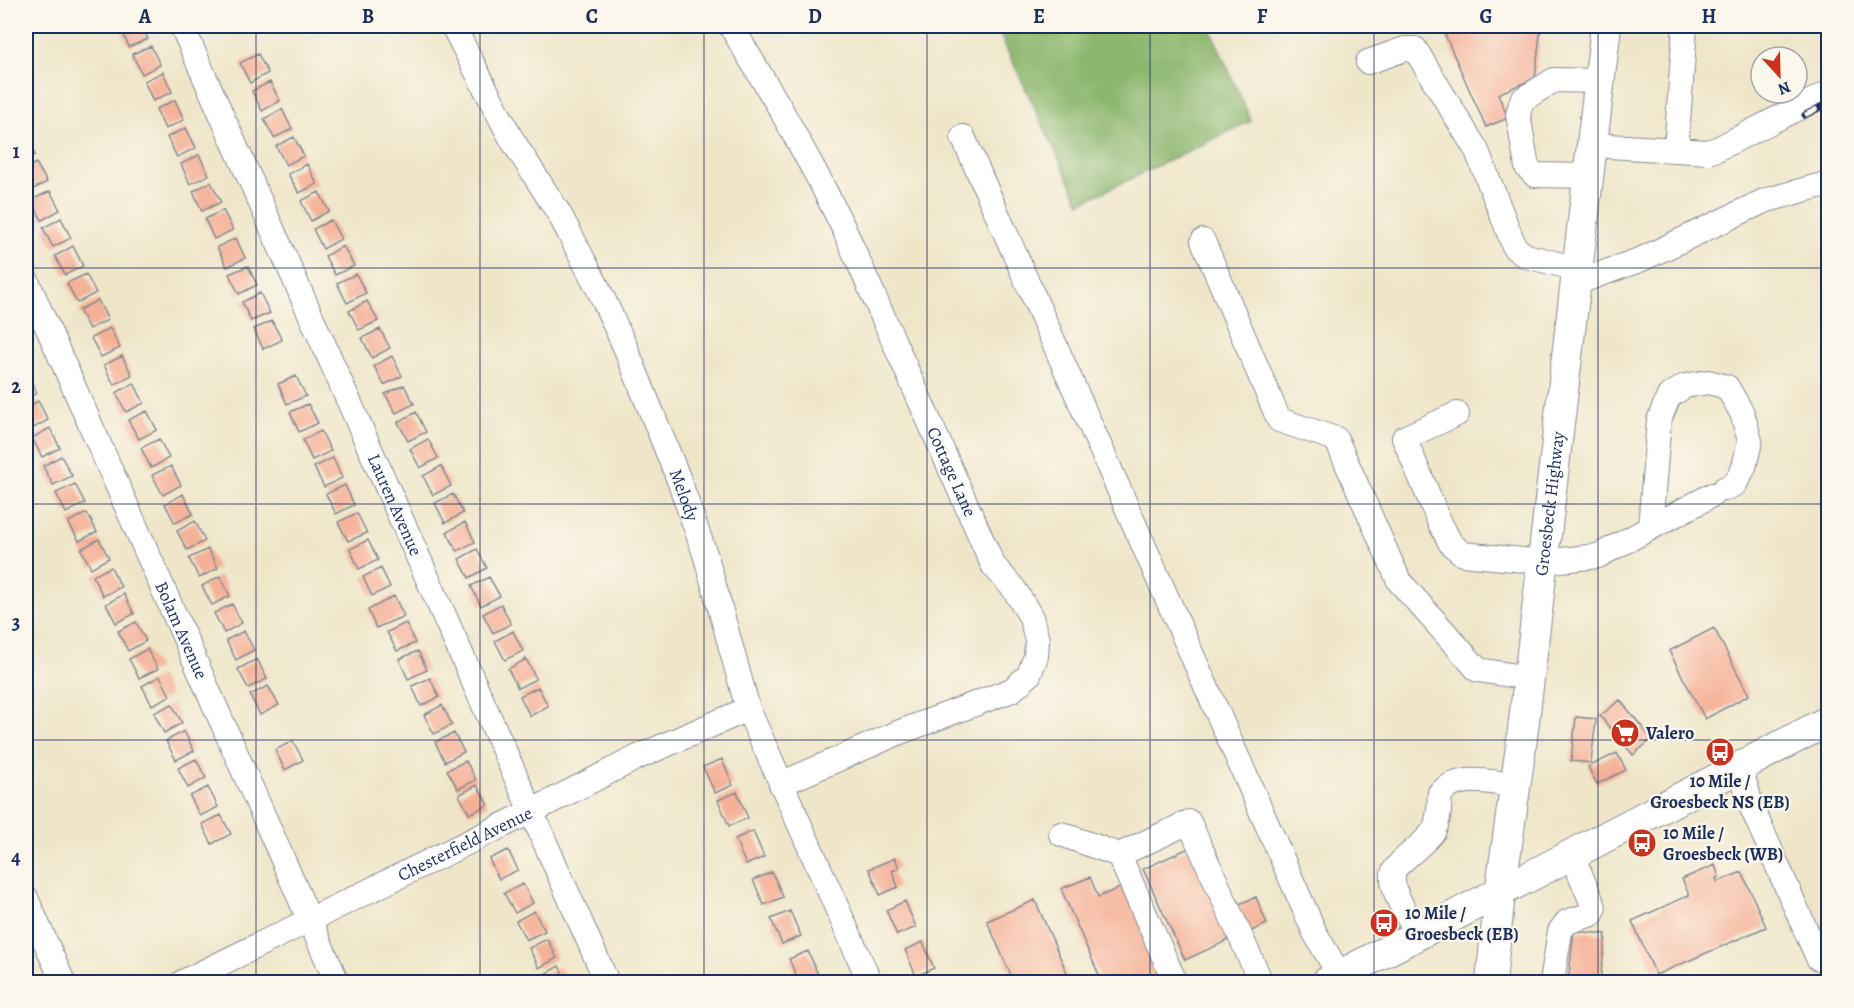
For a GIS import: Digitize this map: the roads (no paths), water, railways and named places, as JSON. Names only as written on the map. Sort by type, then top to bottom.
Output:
[{"type":"main road","name":"Groesbeck Highway","points":[[1491,982],[1606,26]]},
{"type":"main road","points":[[1333,979],[1828,721]]},
{"type":"street","name":"Lauren Avenue","points":[[182,26],[607,982]]},
{"type":"street","name":"Melody","points":[[453,26],[511,138],[560,215],[601,294],[626,349],[680,480],[706,557],[748,709],[870,982]]},
{"type":"street","points":[[1676,150],[1685,26]]},
{"type":"street","name":"Cottage Lane","points":[[737,28],[844,229],[993,565],[1014,589],[1031,617],[1037,640],[1036,656],[1029,675],[1012,690],[900,732],[781,784]]},
{"type":"street","points":[[1368,62],[1405,49],[1415,50],[1477,151],[1515,248],[1526,256],[1577,276],[1642,260],[1764,201],[1818,186],[1828,187]]},
{"type":"street","points":[[1589,176],[1535,175],[1527,167],[1518,114],[1522,100],[1554,80],[1600,81]]},
{"type":"street","points":[[1592,145],[1708,152],[1828,93]]},
{"type":"street","points":[[963,137],[1315,933],[1333,979]]},
{"type":"street","points":[[1203,240],[1279,420],[1336,439],[1399,581],[1478,670],[1529,678]]},
{"type":"street","name":"Bolam Avenue","points":[[26,279],[337,982]]},
{"type":"street","points":[[1457,414],[1404,438],[1445,534],[1451,544],[1463,554],[1543,562],[1598,555],[1735,484],[1744,467],[1750,441],[1742,413],[1727,387],[1708,382],[1685,386],[1670,396],[1659,420],[1650,527]]},
{"type":"street","name":"Chesterfield Avenue","points":[[183,982],[532,812],[638,757],[748,709]]},
{"type":"street","points":[[1740,766],[1752,808],[1818,958],[1828,954]]},
{"type":"street","points":[[1418,935],[1396,891],[1393,875],[1395,867],[1426,842],[1435,828],[1439,817],[1440,793],[1449,784],[1463,780],[1516,785]]},
{"type":"street","points":[[1060,834],[1119,855],[1189,822],[1261,982]]},
{"type":"street","points":[[1119,855],[1175,982]]},
{"type":"street","points":[[1552,982],[1560,931],[1567,922],[1592,914],[1594,907],[1572,855]]},
{"type":"street","points":[[26,898],[63,982]]},
{"type":"railway","points":[[1805,115],[1828,103]]},
{"type":"place","name":"Valero","points":[[1625,733]]},
{"type":"place","name":"10 Mile / Groesbeck NS (EB)","points":[[1720,752]]},
{"type":"place","name":"10 Mile / Groesbeck (WB)","points":[[1642,843]]},
{"type":"place","name":"10 Mile / Groesbeck (EB)","points":[[1384,923]]}]
